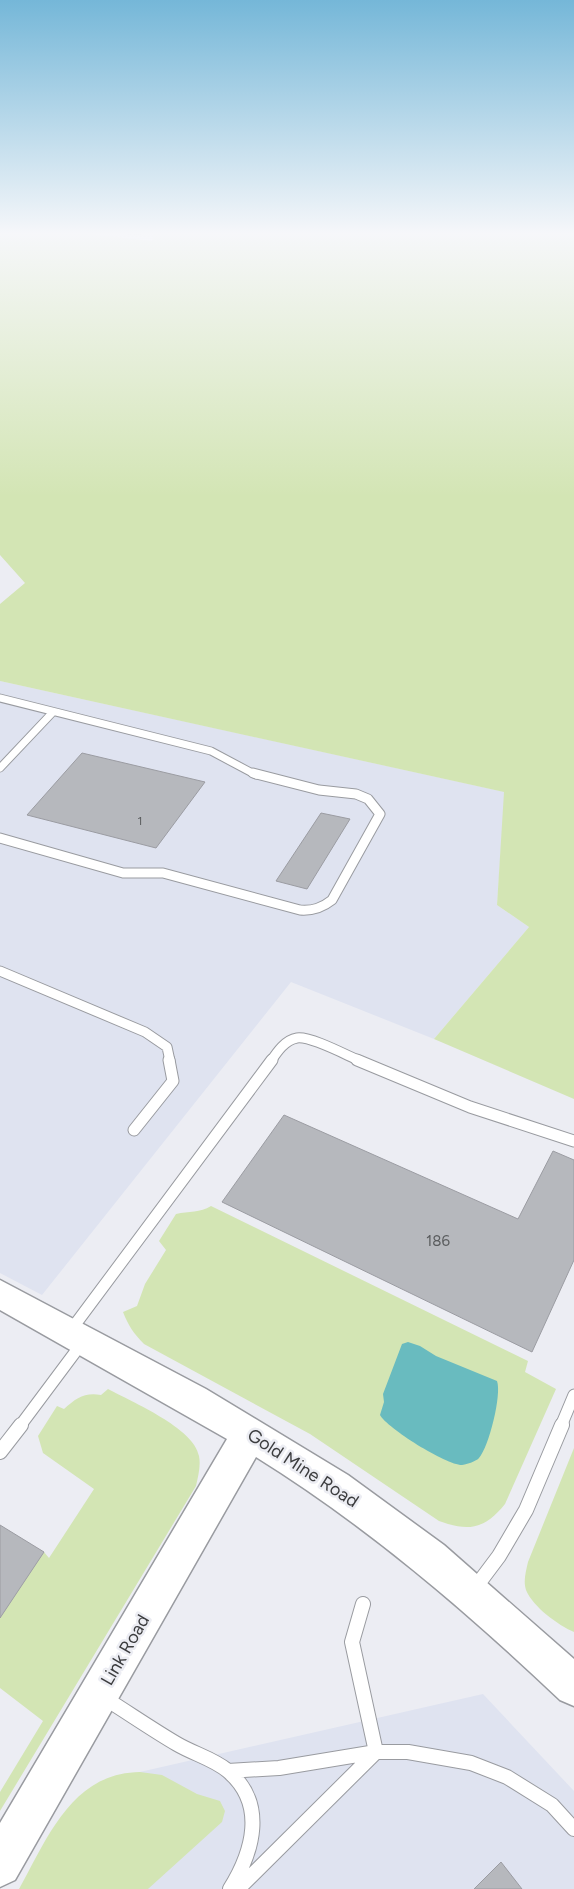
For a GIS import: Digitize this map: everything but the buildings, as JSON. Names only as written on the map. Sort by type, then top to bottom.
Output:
[{"type":"street","name":"Gold Mine Road","points":[[0,1294],[250,1434],[311,1471],[380,1519],[472,1592],[574,1686]]},
{"type":"street","name":"Link Road","points":[[0,1865],[250,1434]]},
{"type":"lane","points":[[0,698],[211,751],[258,776],[320,790],[356,794],[368,799],[380,814],[332,900],[320,909],[311,911],[300,910],[163,872],[123,873],[0,838]]},
{"type":"lane","points":[[0,768],[53,712]]},
{"type":"lane","points":[[0,971],[145,1032],[167,1047],[173,1081],[134,1130]]},
{"type":"lane","points":[[0,1452],[76,1337],[283,1045],[291,1039],[306,1039],[470,1107],[574,1141]]},
{"type":"lane","points":[[472,1592],[499,1556],[526,1510],[574,1395]]},
{"type":"lane","points":[[362,1604],[352,1642],[376,1752]]},
{"type":"lane","points":[[100,1694],[163,1736],[228,1771],[248,1797],[254,1815],[253,1835],[246,1861],[230,1889]]},
{"type":"lane","points":[[228,1771],[280,1768],[376,1752],[408,1752],[484,1767],[534,1792],[552,1805],[574,1829]]},
{"type":"lane","points":[[238,1889],[376,1752]]},
{"type":"shaded area","points":[[0,681],[505,792],[497,905],[529,927],[434,1039],[291,982],[42,1295],[0,1273]]},
{"type":"shaded area","points":[[483,1694],[574,1791],[574,1889],[37,1889],[131,1774]]},
{"type":"green space","points":[[0,320],[574,320],[574,1099],[434,1039],[529,927],[497,905],[504,792],[0,681],[0,604],[25,583],[0,555]]},
{"type":"green space","points":[[211,1206],[528,1361],[525,1372],[556,1389],[505,1504],[498,1512],[490,1519],[476,1526],[459,1526],[439,1521],[310,1434],[144,1344],[140,1340],[129,1325],[123,1312],[137,1306],[145,1284],[166,1250],[159,1241],[176,1214],[199,1211]]},
{"type":"green space","points":[[108,1389],[161,1417],[186,1436],[195,1446],[200,1460],[196,1486],[0,1811],[0,1792],[43,1721],[0,1688],[0,1618],[44,1552],[49,1558],[94,1489],[43,1453],[38,1436],[57,1406],[64,1409],[85,1395],[101,1395]]},
{"type":"green space","points":[[574,1448],[574,1632],[554,1620],[534,1603],[526,1590],[525,1576],[528,1562]]},
{"type":"green space","points":[[140,1772],[162,1775],[197,1794],[220,1801],[225,1811],[222,1822],[148,1889],[19,1889],[52,1829],[79,1796],[96,1783],[116,1775]]},
{"type":"water","points":[[408,1342],[420,1346],[436,1356],[497,1381],[498,1397],[494,1420],[483,1452],[476,1460],[462,1465],[443,1459],[405,1437],[380,1415],[384,1402],[383,1394],[402,1344]]}]
